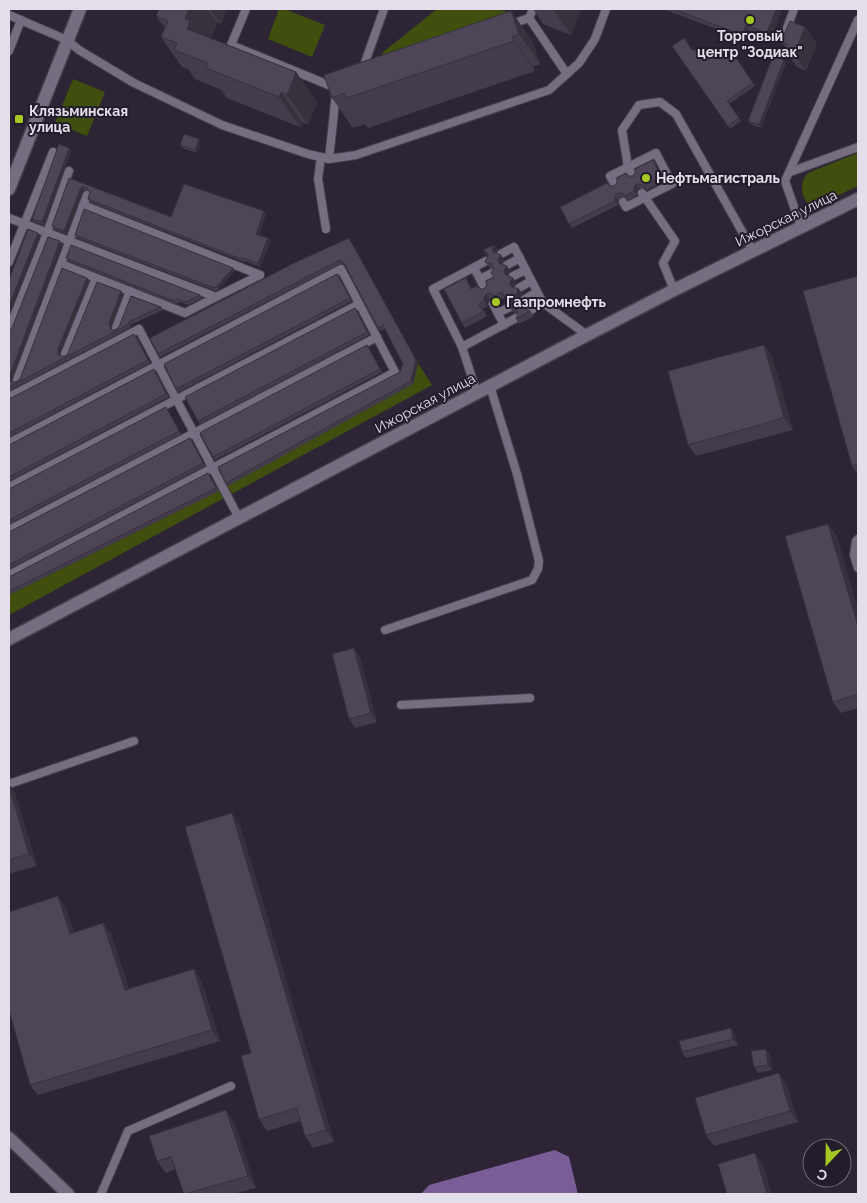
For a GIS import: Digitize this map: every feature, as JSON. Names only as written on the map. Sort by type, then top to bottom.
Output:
[{"type":"street","points":[[9,190],[80,9]]},
{"type":"street","name":"Ижорская улица","points":[[9,639],[586,335],[858,199]]},
{"type":"street","points":[[9,1138],[68,1194]]},
{"type":"lane","points":[[246,9],[231,45],[337,88]]},
{"type":"lane","points":[[370,72],[360,76],[384,9]]},
{"type":"lane","points":[[501,28],[529,18],[533,9]]},
{"type":"lane","points":[[9,15],[67,40],[79,50],[134,83],[222,125],[329,159],[356,154],[549,90],[578,63],[595,39],[606,9]]},
{"type":"lane","points":[[786,31],[794,9]]},
{"type":"lane","points":[[529,18],[567,74]]},
{"type":"lane","points":[[9,51],[21,20]]},
{"type":"lane","points":[[801,227],[786,182],[858,20]]},
{"type":"lane","points":[[337,88],[344,84]]},
{"type":"lane","points":[[329,159],[337,88]]},
{"type":"lane","points":[[633,176],[628,167],[622,130],[639,105],[660,102],[676,114],[753,251]]},
{"type":"lane","points":[[790,172],[858,147]]},
{"type":"lane","points":[[9,262],[53,152]]},
{"type":"lane","points":[[615,184],[610,176],[656,153],[672,184],[643,195],[626,207],[624,202]]},
{"type":"lane","points":[[321,157],[318,179],[326,229]]},
{"type":"lane","points":[[644,159],[648,168]]},
{"type":"lane","points":[[9,329],[69,171]]},
{"type":"lane","points":[[17,380],[87,195]]},
{"type":"lane","points":[[643,195],[675,241],[663,263],[674,290]]},
{"type":"lane","points":[[61,264],[185,314],[260,275],[83,205]]},
{"type":"lane","points":[[9,218],[216,297]]},
{"type":"lane","points":[[501,254],[514,247],[543,303],[586,335]]},
{"type":"lane","points":[[507,265],[520,258]]},
{"type":"lane","points":[[477,393],[462,347],[432,289],[486,261]]},
{"type":"lane","points":[[474,268],[485,289]]},
{"type":"lane","points":[[9,443],[340,269],[395,372],[9,575]]},
{"type":"lane","points":[[513,276],[526,270]]},
{"type":"lane","points":[[480,279],[492,273]]},
{"type":"lane","points":[[65,354],[96,278]]},
{"type":"lane","points":[[519,288],[531,281]]},
{"type":"lane","points":[[116,328],[130,291]]},
{"type":"lane","points":[[524,299],[537,292]]},
{"type":"lane","points":[[530,310],[543,303]]},
{"type":"lane","points":[[9,486],[359,304]]},
{"type":"lane","points":[[493,304],[504,325]]},
{"type":"lane","points":[[498,313],[510,307]]},
{"type":"lane","points":[[462,347],[516,318]]},
{"type":"lane","points":[[9,398],[140,329],[239,518]]},
{"type":"lane","points":[[9,530],[377,337]]},
{"type":"lane","points":[[385,630],[532,580],[538,569],[539,561],[517,474],[490,386]]},
{"type":"lane","points":[[858,539],[854,555],[858,568]]},
{"type":"lane","points":[[401,705],[530,698]]},
{"type":"lane","points":[[9,784],[134,741]]},
{"type":"lane","points":[[101,1194],[128,1131],[231,1086]]},
{"type":"green space","points":[[279,9],[284,9],[325,25],[312,57],[268,39]]},
{"type":"green space","points":[[437,9],[497,9],[514,14],[511,21],[387,63],[382,53]]},
{"type":"green space","points":[[73,79],[105,92],[87,136],[55,123]]},
{"type":"green space","points":[[858,153],[858,186],[813,207],[806,201],[802,192],[802,186],[808,173]]},
{"type":"green space","points":[[418,363],[432,385],[9,615],[9,595],[216,492],[413,384]]},
{"type":"shaded area","points":[[555,1150],[569,1157],[578,1194],[421,1194],[429,1185]]},
{"type":"building","points":[[159,9],[189,9],[185,19],[190,21],[187,29],[296,72],[287,95],[281,92],[279,97],[206,68],[208,63],[174,50],[177,43],[161,37],[168,21],[156,16]]},
{"type":"building","name":"Торговый центр \"Зодиак\"","points":[[674,9],[776,9],[767,33],[746,25],[742,35]]},
{"type":"building","points":[[511,11],[519,34],[512,37],[514,41],[347,98],[345,93],[332,98],[324,75]]},
{"type":"building","points":[[790,21],[805,27],[794,54],[785,50],[787,44],[781,42]]},
{"type":"building","points":[[684,38],[692,50],[733,53],[753,83],[727,101],[739,118],[728,126],[672,46]]},
{"type":"building","points":[[773,56],[784,60],[759,125],[748,121]]},
{"type":"building","points":[[184,134],[199,139],[195,150],[180,145]]},
{"type":"building","points":[[59,144],[69,148],[42,222],[32,219]]},
{"type":"building","points":[[653,160],[661,177],[644,186],[636,184],[634,191],[625,196],[622,193],[618,193],[615,196],[615,201],[569,224],[560,207],[607,183],[610,186],[614,186],[617,183],[617,178],[625,174],[633,176],[635,169]]},
{"type":"building","points":[[69,178],[171,217],[184,184],[264,211],[256,234],[268,238],[258,264],[88,199],[90,192],[86,187],[82,187],[80,190],[64,231],[52,226]]},
{"type":"building","points":[[84,209],[233,268],[214,288],[75,235]]},
{"type":"building","points":[[28,229],[38,233],[9,306],[9,280]]},
{"type":"building","points":[[48,237],[60,241],[9,378],[9,331],[12,328]]},
{"type":"building","points":[[349,238],[416,360],[411,381],[226,483],[218,467],[400,372],[403,364],[383,325],[378,328],[344,263],[340,260],[158,354],[150,338],[294,263]]},
{"type":"building","points":[[71,245],[200,295],[186,302],[178,299],[174,301],[66,258]]},
{"type":"building","points":[[494,245],[492,248],[493,252],[501,255],[498,259],[499,263],[507,266],[504,270],[505,274],[513,278],[510,281],[510,285],[513,288],[518,288],[516,296],[519,299],[524,299],[522,307],[530,311],[516,319],[517,310],[513,307],[510,308],[511,299],[507,296],[504,297],[502,292],[494,296],[490,293],[486,294],[484,301],[479,304],[483,311],[462,323],[444,289],[466,278],[471,289],[476,286],[484,289],[487,285],[486,281],[494,277],[491,273],[494,268],[491,263],[486,263],[488,254],[483,250]]},
{"type":"building","points":[[62,268],[87,278],[58,349],[58,354],[61,356],[66,356],[68,353],[97,282],[121,291],[109,323],[111,330],[119,327],[131,296],[161,307],[128,322],[129,324],[9,387],[9,378],[12,382],[20,379]]},
{"type":"building","points":[[337,274],[350,298],[176,389],[164,364]]},
{"type":"building","points":[[858,276],[858,464],[852,466],[803,291]]},
{"type":"building","points":[[355,308],[367,332],[198,421],[185,397]]},
{"type":"building","points":[[134,334],[148,360],[9,433],[9,399]]},
{"type":"building","points":[[367,345],[380,369],[213,457],[200,433]]},
{"type":"building","points":[[764,345],[784,418],[688,445],[668,371]]},
{"type":"building","points":[[154,369],[166,394],[9,477],[9,445]]},
{"type":"building","points":[[166,407],[179,431],[9,520],[9,489]]},
{"type":"building","points":[[190,438],[203,463],[9,565],[9,532]]},
{"type":"building","points":[[208,473],[216,488],[9,591],[9,577]]},
{"type":"building","points":[[828,524],[858,626],[858,694],[833,702],[785,536]]},
{"type":"building","points":[[354,648],[371,713],[349,719],[332,654]]},
{"type":"building","points":[[9,787],[29,854],[9,860]]},
{"type":"building","points":[[232,813],[326,1130],[305,1136],[297,1108],[259,1119],[241,1056],[251,1053],[185,827]]},
{"type":"building","points":[[58,896],[70,934],[103,923],[125,990],[194,969],[212,1030],[30,1085],[9,1010],[9,912]]},
{"type":"building","points":[[731,1028],[733,1039],[682,1052],[679,1041]]},
{"type":"building","points":[[766,1049],[768,1065],[754,1067],[751,1051]]},
{"type":"building","points":[[779,1073],[790,1111],[706,1135],[695,1098]]},
{"type":"building","points":[[226,1110],[248,1176],[184,1194],[171,1157],[157,1161],[149,1136]]},
{"type":"building","points":[[755,1153],[767,1194],[727,1194],[718,1164]]},
{"type":"place","name":"Торговый центр \"Зодиак\"","points":[[750,20]]},
{"type":"place","name":"Клязьминская улица","points":[[19,119]]},
{"type":"place","name":"Нефтьмагистраль","points":[[646,178]]},
{"type":"place","name":"Газпромнефть","points":[[496,302]]}]
